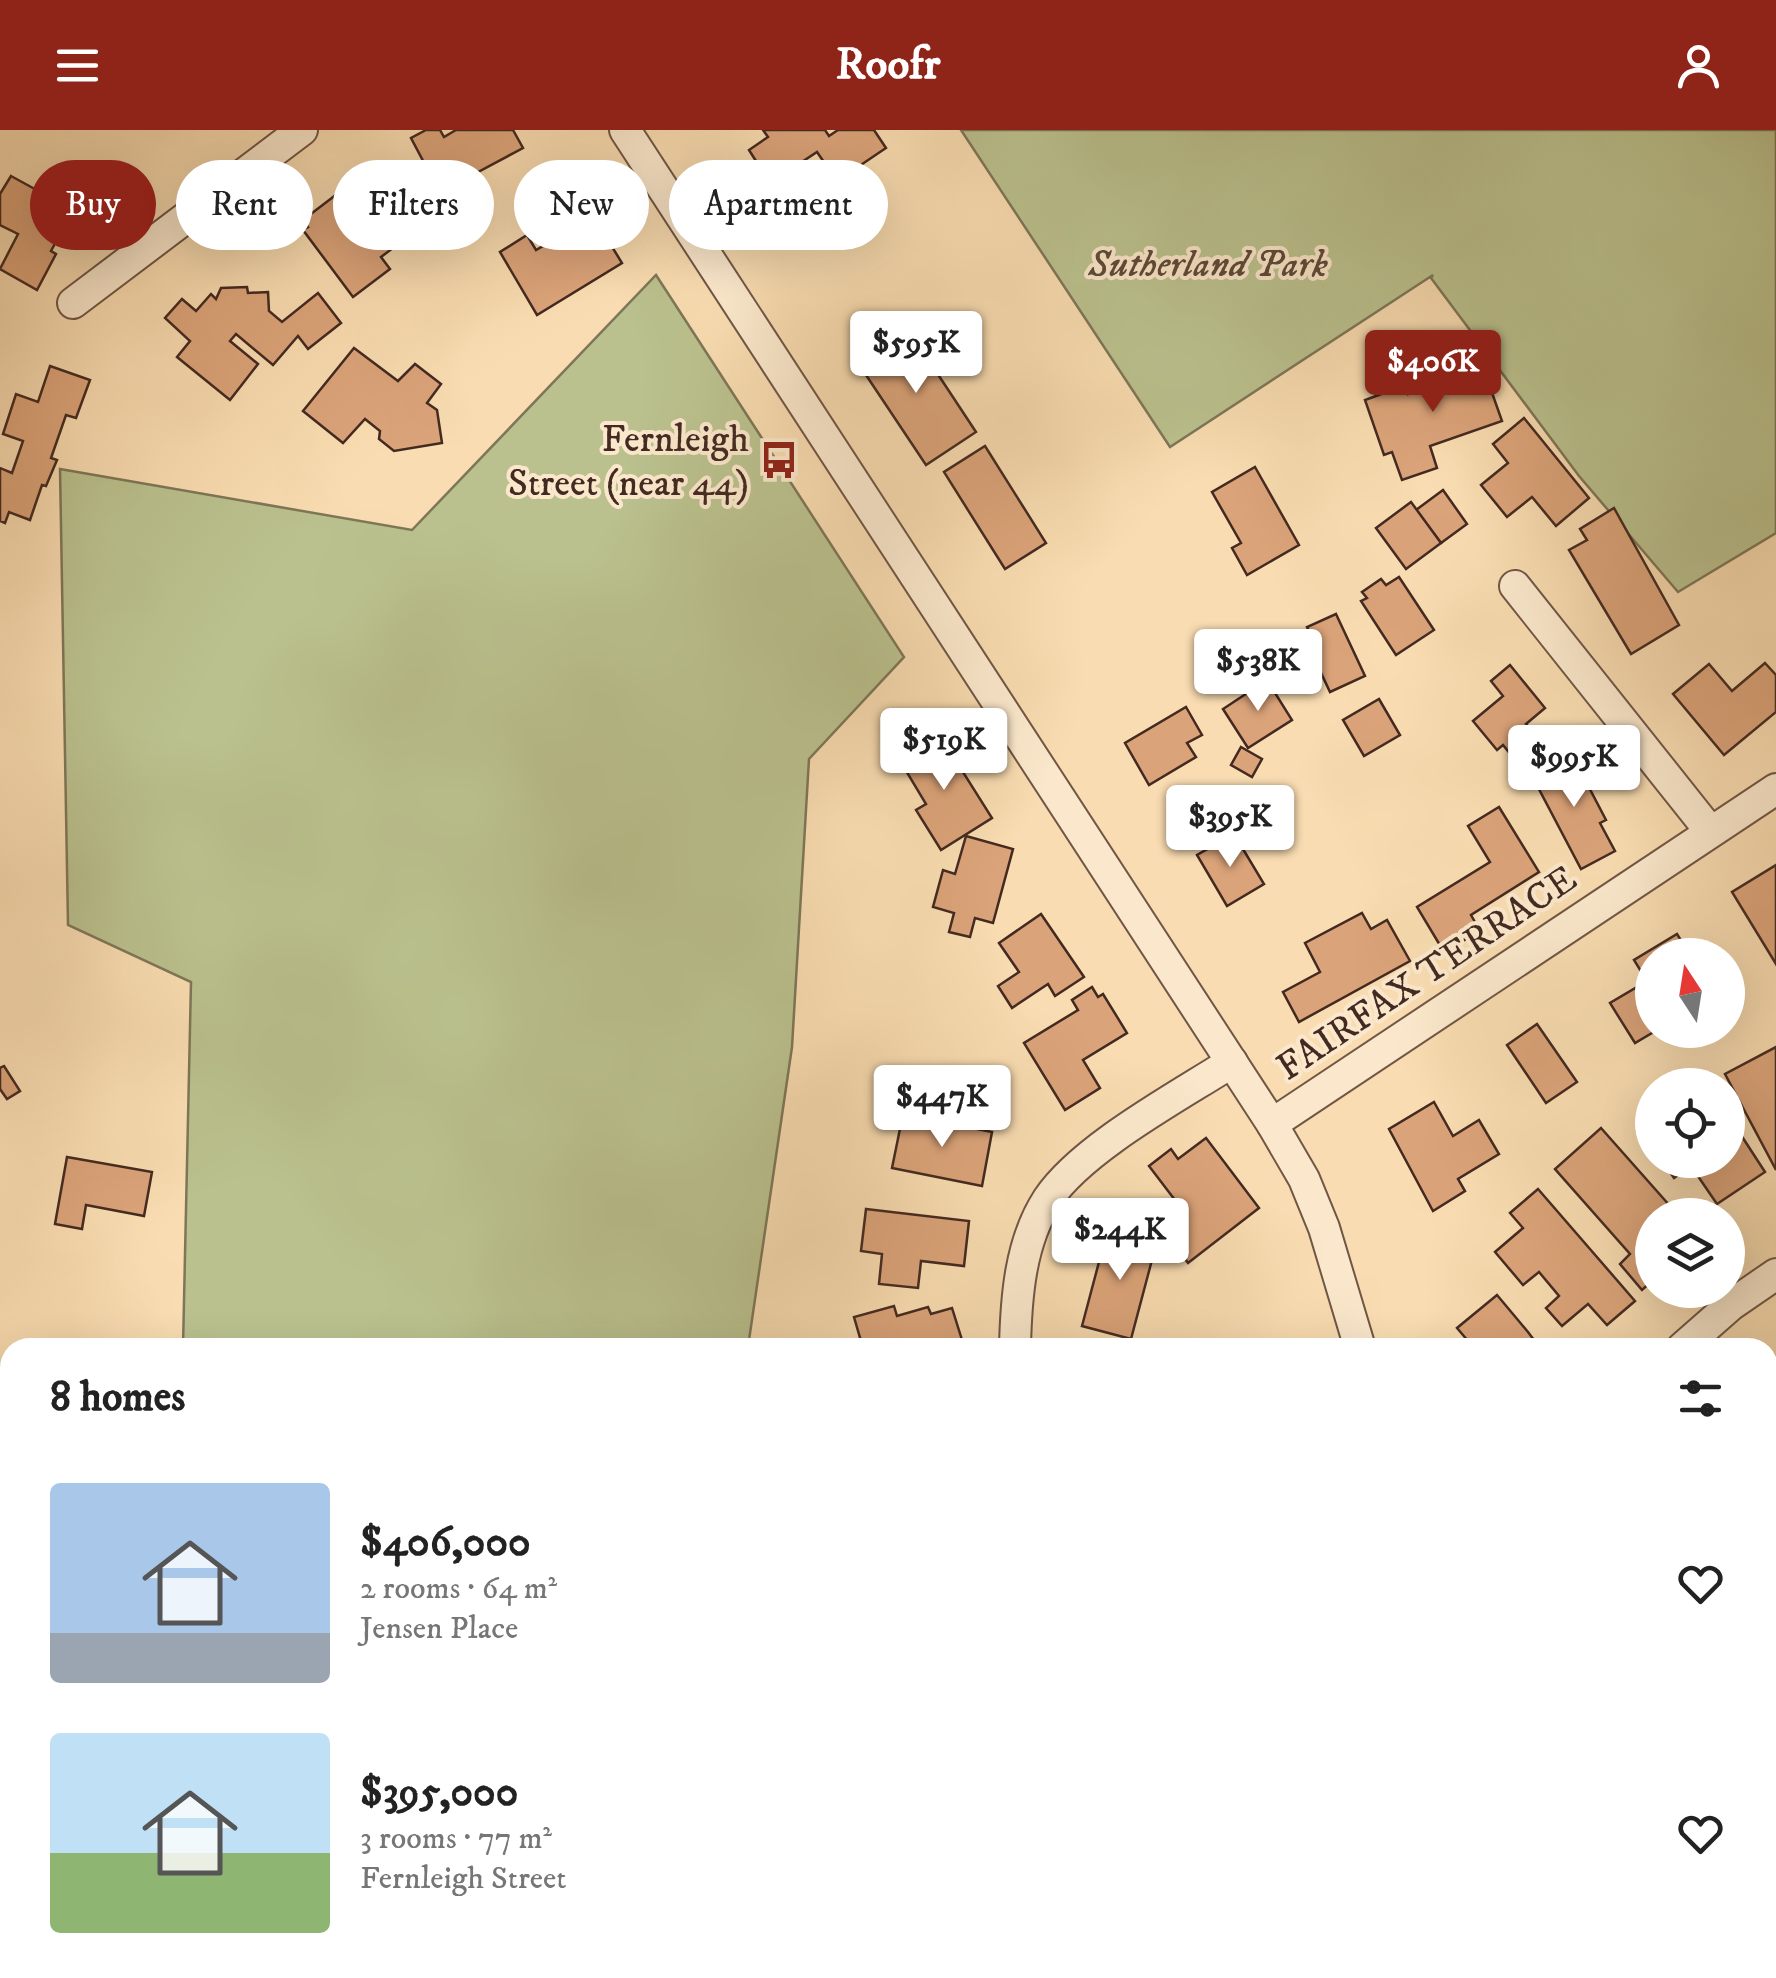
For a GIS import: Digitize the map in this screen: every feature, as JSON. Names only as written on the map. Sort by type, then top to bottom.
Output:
[{"type":"street","points":[[73,303],[302,130]]},
{"type":"street","points":[[625,130],[1272,1124],[1304,1179],[1324,1228],[1357,1338]]},
{"type":"street","points":[[1516,586],[1710,831]]},
{"type":"street","name":"FAIRFAX TERRACE","points":[[1272,1124],[1776,788]]},
{"type":"street","points":[[1015,1338],[1016,1297],[1028,1243],[1048,1199],[1084,1162],[1232,1062]]},
{"type":"street","points":[[1693,1338],[1731,1304],[1776,1274]]},
{"type":"green space","name":"Sutherland Park","points":[[961,130],[1776,130],[1776,533],[1678,592],[1579,476],[1431,278],[1433,275],[1170,447]]},
{"type":"green space","points":[[656,275],[904,657],[809,759],[792,1047],[749,1338],[183,1338],[191,982],[68,925],[60,469],[412,530]]},
{"type":"building","points":[[426,130],[440,130],[444,137],[456,130],[513,130],[523,148],[494,164],[494,160],[423,160],[411,138]]},
{"type":"building","points":[[763,130],[825,130],[829,136],[838,130],[874,130],[886,148],[868,160],[823,160],[817,152],[805,160],[755,160],[749,150],[768,137]]},
{"type":"building","points":[[11,176],[30,186],[30,250],[52,250],[56,254],[37,290],[0,269],[18,234],[0,225],[0,194]]},
{"type":"building","points":[[333,197],[333,250],[390,250],[381,257],[390,269],[353,297],[313,243],[313,212]]},
{"type":"building","points":[[514,243],[514,250],[614,250],[622,263],[537,315],[500,252]]},
{"type":"building","points":[[247,287],[248,293],[268,292],[269,311],[282,322],[318,293],[341,323],[308,349],[298,336],[273,365],[236,334],[230,341],[258,364],[230,400],[177,357],[190,341],[165,318],[182,299],[196,311],[211,294],[216,299],[221,288]]},
{"type":"building","points":[[906,326],[976,432],[926,465],[856,360]]},
{"type":"building","points":[[354,348],[398,381],[415,364],[441,384],[427,403],[437,410],[442,443],[394,451],[379,439],[380,431],[365,419],[343,443],[303,411]]},
{"type":"building","points":[[1479,356],[1502,421],[1430,446],[1437,468],[1402,480],[1392,452],[1384,455],[1365,400],[1406,385],[1408,394],[1421,389],[1420,385],[1442,378],[1439,370]]},
{"type":"building","points":[[50,366],[90,380],[76,418],[66,415],[51,458],[57,460],[46,486],[42,485],[30,520],[9,512],[5,523],[0,521],[0,468],[12,473],[23,441],[3,434],[16,394],[38,402]]},
{"type":"building","points":[[1524,418],[1589,498],[1556,526],[1532,497],[1507,517],[1481,485],[1508,463],[1493,444]]},
{"type":"building","points":[[985,446],[1046,543],[1005,569],[944,472]]},
{"type":"building","points":[[1255,467],[1299,545],[1247,575],[1232,548],[1241,543],[1212,492]]},
{"type":"building","points":[[1443,490],[1467,524],[1441,543],[1416,510]]},
{"type":"building","points":[[1411,502],[1441,543],[1406,569],[1376,528]]},
{"type":"building","points":[[1614,508],[1679,625],[1631,654],[1569,550],[1587,540],[1580,529]]},
{"type":"building","points":[[1399,577],[1434,630],[1396,655],[1361,601],[1367,598],[1362,592],[1381,579],[1386,585]]},
{"type":"building","points":[[1336,614],[1365,676],[1330,692],[1307,643],[1313,640],[1307,627]]},
{"type":"building","points":[[1765,663],[1776,675],[1776,712],[1724,755],[1673,694],[1709,664],[1732,691]]},
{"type":"building","points":[[1510,665],[1545,708],[1526,724],[1536,736],[1512,756],[1503,745],[1497,750],[1473,721],[1503,696],[1491,681]]},
{"type":"building","points":[[1267,680],[1292,720],[1248,748],[1223,709]]},
{"type":"building","points":[[1379,699],[1400,735],[1364,756],[1343,720]]},
{"type":"building","points":[[1186,707],[1202,735],[1187,743],[1196,757],[1149,785],[1125,743]]},
{"type":"building","points":[[939,734],[992,818],[941,850],[916,810],[926,804],[899,759]]},
{"type":"building","points":[[1241,747],[1262,759],[1252,777],[1231,765]]},
{"type":"building","points":[[1571,753],[1606,820],[1600,823],[1615,851],[1581,869],[1531,774]]},
{"type":"building","points":[[1499,807],[1539,872],[1471,915],[1480,931],[1444,952],[1417,907],[1490,862],[1468,826]]},
{"type":"building","points":[[1234,834],[1264,884],[1227,906],[1197,855]]},
{"type":"building","points":[[966,836],[1013,849],[993,923],[975,918],[970,937],[949,932],[954,913],[933,907],[943,870],[955,874]]},
{"type":"building","points":[[1776,865],[1776,964],[1732,892]]},
{"type":"building","points":[[1362,913],[1371,929],[1387,920],[1410,961],[1299,1022],[1283,992],[1320,972],[1305,943]]},
{"type":"building","points":[[1041,914],[1084,977],[1055,996],[1048,984],[1012,1008],[998,986],[1019,972],[999,943]]},
{"type":"building","points":[[1092,987],[1098,997],[1103,994],[1127,1033],[1083,1060],[1100,1088],[1065,1110],[1024,1043],[1078,1010],[1072,1000]]},
{"type":"building","points":[[1635,988],[1635,1043],[1610,1003]]},
{"type":"building","points":[[1537,1024],[1577,1082],[1546,1103],[1507,1045]]},
{"type":"building","points":[[1776,1047],[1776,1170],[1745,1112],[1745,1068],[1736,1068]]},
{"type":"building","points":[[4,1066],[20,1091],[7,1099],[0,1089],[0,1068]]},
{"type":"building","points":[[1434,1102],[1453,1136],[1479,1120],[1499,1154],[1458,1179],[1465,1191],[1433,1211],[1389,1129]]},
{"type":"building","points":[[903,1114],[992,1132],[982,1186],[892,1168]]},
{"type":"building","points":[[1601,1128],[1635,1166],[1635,1178],[1645,1178],[1663,1198],[1635,1198],[1635,1282],[1620,1264],[1630,1254],[1555,1169]]},
{"type":"building","points":[[1206,1138],[1259,1208],[1188,1263],[1157,1220],[1178,1204],[1149,1166],[1171,1149],[1178,1159]]},
{"type":"building","points":[[1745,1141],[1765,1172],[1726,1198],[1713,1198],[1699,1178],[1745,1178]]},
{"type":"building","points":[[67,1157],[152,1172],[144,1216],[86,1205],[82,1229],[55,1224]]},
{"type":"building","points":[[1538,1189],[1635,1301],[1607,1325],[1588,1304],[1562,1326],[1546,1308],[1559,1296],[1539,1272],[1523,1285],[1495,1252],[1523,1228],[1510,1213]]},
{"type":"building","points":[[866,1209],[969,1221],[964,1266],[921,1261],[918,1288],[879,1284],[882,1254],[861,1251]]},
{"type":"building","points":[[1108,1228],[1157,1241],[1131,1338],[1082,1326]]},
{"type":"building","points":[[1497,1295],[1532,1338],[1466,1338],[1457,1328]]},
{"type":"building","points":[[894,1306],[897,1316],[928,1307],[931,1314],[952,1308],[961,1338],[860,1338],[854,1317]]},
{"type":"place","name":"Fernleigh Street (near 44)","points":[[779,460]]}]
